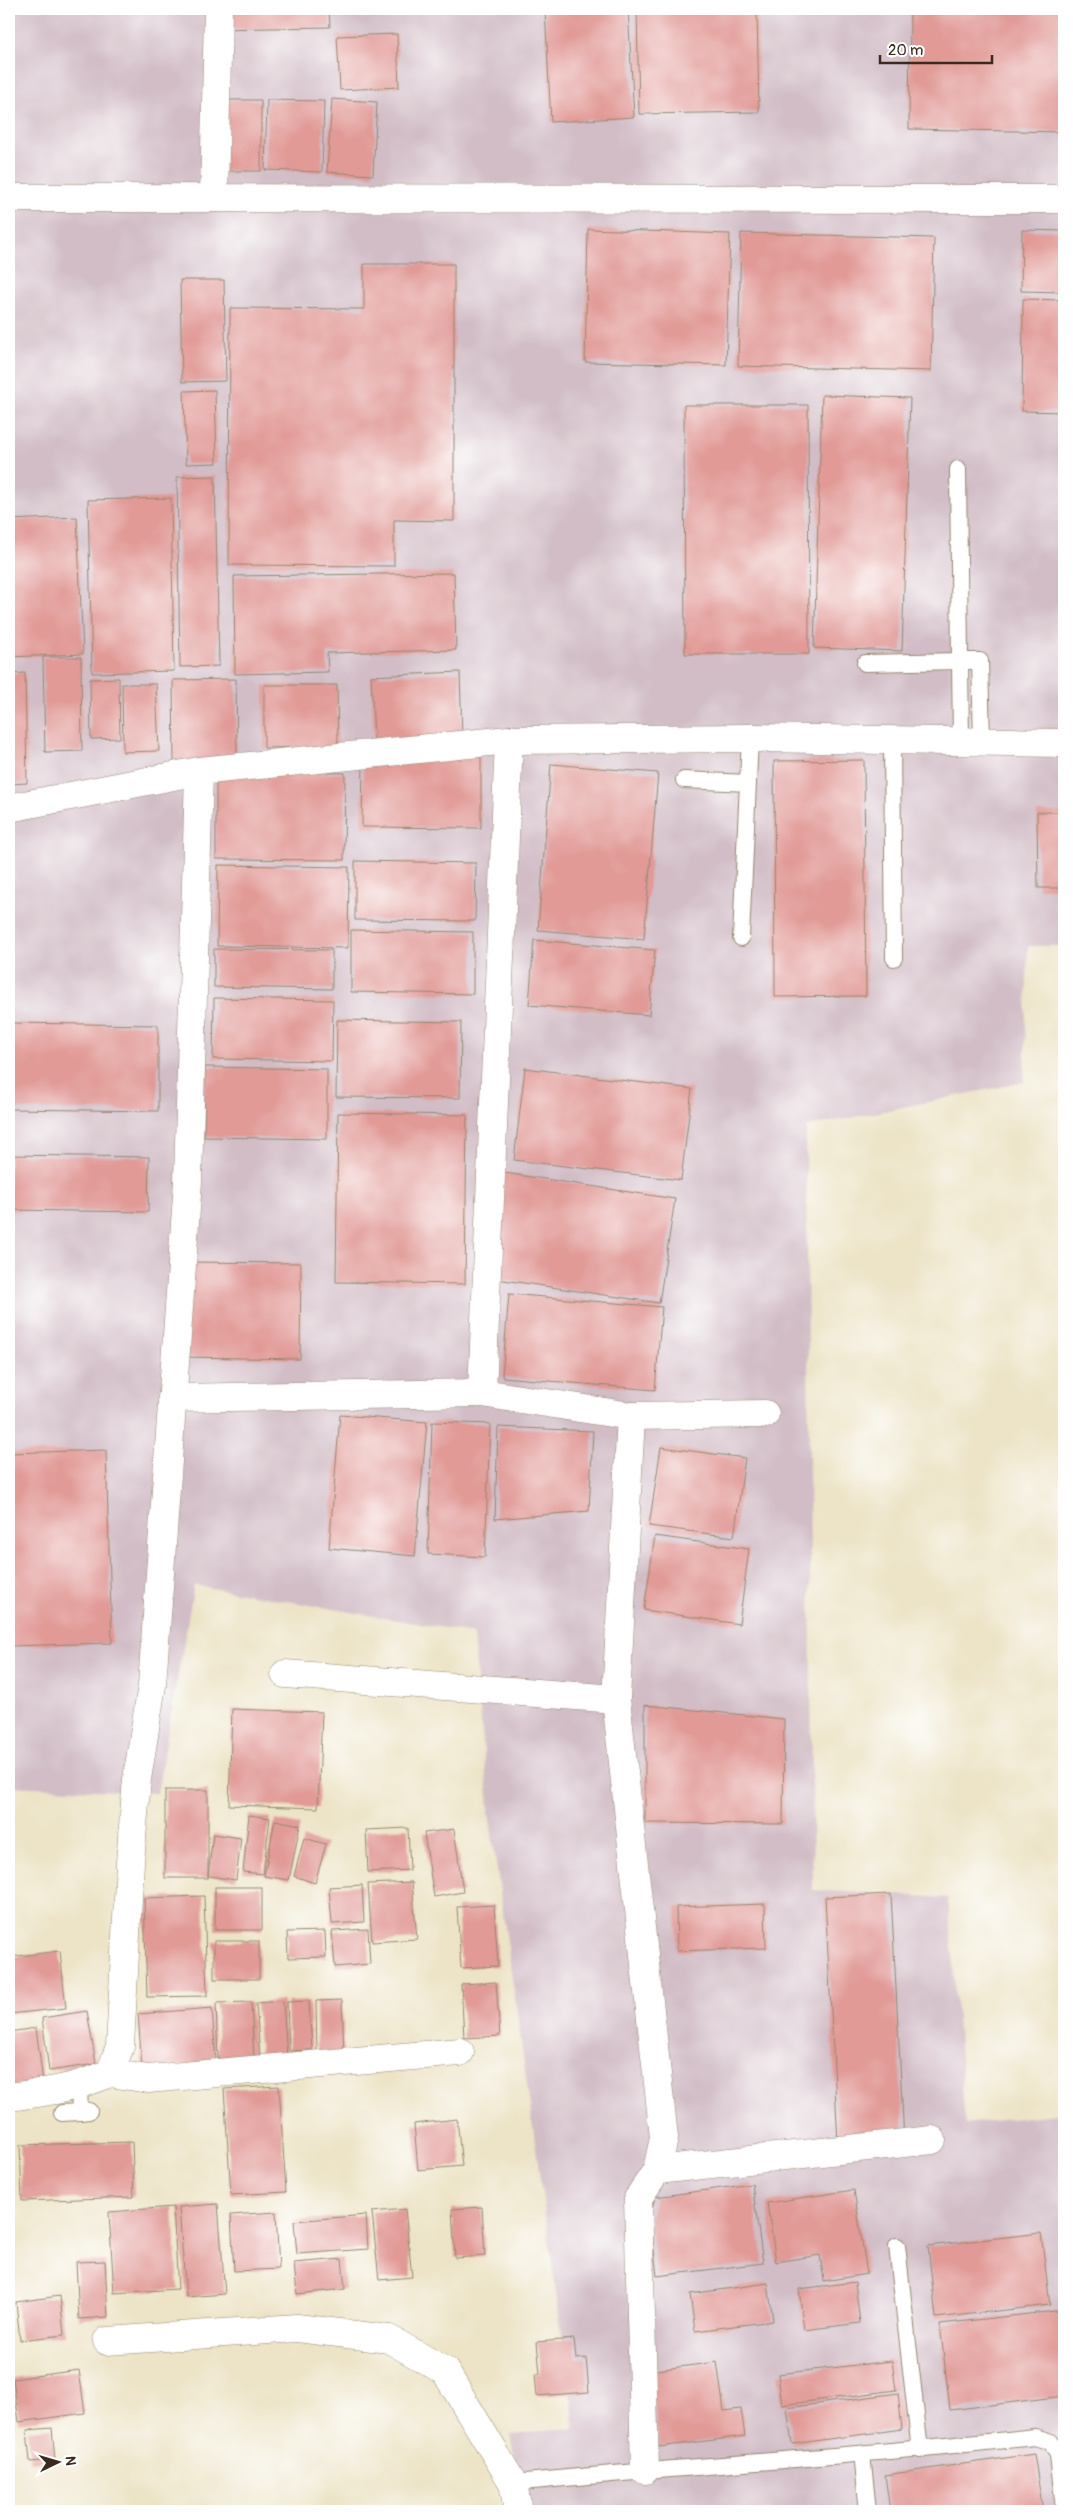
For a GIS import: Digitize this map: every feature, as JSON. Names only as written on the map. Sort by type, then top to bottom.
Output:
[{"type":"street","points":[[214,198],[218,9]]},
{"type":"street","points":[[9,198],[1064,199]]},
{"type":"street","points":[[9,808],[199,771],[509,740],[750,738],[892,742],[1064,743]]},
{"type":"street","points":[[482,1393],[509,740]]},
{"type":"street","points":[[9,2097],[83,2103],[110,2073],[120,2046],[130,1862],[137,1779],[152,1685],[188,1181],[199,771]]},
{"type":"street","points":[[172,1398],[482,1393],[631,1416],[765,1414]]},
{"type":"street","points":[[631,1416],[616,1699],[664,2138],[657,2170],[638,2198],[645,2470]]},
{"type":"street","points":[[285,1674],[616,1699]]},
{"type":"street","points":[[110,2073],[148,2079],[460,2052]]},
{"type":"street","points":[[657,2170],[932,2140]]},
{"type":"street","points":[[107,2341],[297,2328],[389,2340],[445,2371],[513,2483],[518,2511]]},
{"type":"lane","points":[[958,469],[960,661]]},
{"type":"lane","points":[[864,663],[980,661],[972,741]]},
{"type":"lane","points":[[741,938],[750,738]]},
{"type":"lane","points":[[892,742],[894,958]]},
{"type":"lane","points":[[684,780],[748,783]]},
{"type":"lane","points":[[62,2113],[83,2103]]},
{"type":"lane","points":[[897,2246],[920,2450]]},
{"type":"lane","points":[[513,2483],[645,2470],[920,2450],[1035,2436],[1051,2442],[1058,2455],[1064,2509]]},
{"type":"lane","points":[[862,2454],[868,2511]]},
{"type":"shaded area","points":[[9,9],[1064,9],[1064,946],[1028,946],[1024,1082],[806,1127],[813,1890],[948,1898],[965,2124],[1064,2113],[1064,2511],[524,2511],[511,2434],[575,2428],[490,1820],[473,1633],[194,1585],[157,1793],[9,1786]]},
{"type":"building","points":[[213,9],[329,9],[330,27],[213,29]]},
{"type":"building","points":[[545,9],[628,9],[634,117],[551,122]]},
{"type":"building","points":[[637,9],[757,9],[759,112],[639,114]]},
{"type":"building","points":[[910,9],[1064,9],[1064,132],[909,129]]},
{"type":"building","points":[[397,34],[399,87],[340,90],[337,36]]},
{"type":"building","points":[[332,99],[377,102],[373,175],[327,172]]},
{"type":"building","points":[[211,100],[261,100],[261,171],[211,171]]},
{"type":"building","points":[[267,100],[324,101],[322,172],[265,170]]},
{"type":"building","points":[[588,229],[730,234],[726,365],[585,362]]},
{"type":"building","points":[[1022,230],[1064,231],[1064,292],[1021,291]]},
{"type":"building","points":[[741,233],[934,238],[931,371],[738,366]]},
{"type":"building","points":[[364,264],[454,264],[454,521],[394,520],[394,566],[229,565],[230,308],[364,309]]},
{"type":"building","points":[[180,280],[224,280],[226,381],[182,382]]},
{"type":"building","points":[[1023,299],[1064,300],[1064,412],[1022,411]]},
{"type":"building","points":[[215,390],[217,463],[186,464],[184,391]]},
{"type":"building","points":[[822,395],[910,398],[902,651],[814,648]]},
{"type":"building","points":[[684,405],[808,405],[809,654],[685,654]]},
{"type":"building","points":[[215,476],[219,666],[180,667],[177,477]]},
{"type":"building","points":[[171,498],[174,671],[92,673],[88,500]]},
{"type":"building","points":[[77,517],[83,654],[9,657],[9,520]]},
{"type":"building","points":[[454,573],[456,650],[327,653],[328,672],[235,674],[234,576]]},
{"type":"building","points":[[43,657],[81,657],[82,751],[45,752]]},
{"type":"building","points":[[460,672],[462,737],[374,740],[371,676]]},
{"type":"building","points":[[25,673],[27,783],[9,784],[9,674]]},
{"type":"building","points":[[119,678],[120,738],[91,739],[90,679]]},
{"type":"building","points":[[236,679],[237,761],[174,762],[173,680]]},
{"type":"building","points":[[122,684],[156,684],[159,751],[123,752]]},
{"type":"building","points":[[264,685],[337,685],[338,747],[264,748]]},
{"type":"building","points":[[363,756],[481,757],[481,828],[362,827]]},
{"type":"building","points":[[864,760],[866,996],[775,997],[774,761]]},
{"type":"building","points":[[551,764],[658,773],[644,939],[538,930]]},
{"type":"building","points":[[216,772],[345,773],[344,860],[216,859]]},
{"type":"building","points":[[1037,812],[1064,812],[1064,888],[1038,888]]},
{"type":"building","points":[[355,861],[476,863],[475,921],[355,920]]},
{"type":"building","points":[[218,865],[349,867],[348,948],[217,946]]},
{"type":"building","points":[[351,930],[473,932],[473,994],[351,992]]},
{"type":"building","points":[[534,940],[655,950],[649,1015],[529,1005]]},
{"type":"building","points":[[214,949],[332,950],[332,989],[214,987]]},
{"type":"building","points":[[214,998],[333,1000],[332,1061],[213,1059]]},
{"type":"building","points":[[337,1020],[461,1022],[460,1098],[336,1097]]},
{"type":"building","points":[[9,1023],[158,1025],[158,1111],[9,1109]]},
{"type":"building","points":[[205,1067],[327,1069],[327,1139],[204,1137]]},
{"type":"building","points":[[525,1068],[692,1089],[681,1180],[514,1160]]},
{"type":"building","points":[[338,1113],[467,1115],[465,1284],[336,1282]]},
{"type":"building","points":[[9,1155],[149,1157],[148,1212],[9,1210]]},
{"type":"building","points":[[505,1173],[675,1199],[659,1303],[490,1278]]},
{"type":"building","points":[[185,1262],[301,1263],[300,1359],[184,1357]]},
{"type":"building","points":[[509,1294],[662,1307],[655,1390],[502,1377]]},
{"type":"building","points":[[340,1415],[427,1422],[415,1556],[329,1548]]},
{"type":"building","points":[[432,1422],[490,1424],[485,1557],[428,1554]]},
{"type":"building","points":[[498,1427],[593,1431],[589,1511],[495,1519]]},
{"type":"building","points":[[661,1447],[745,1458],[734,1537],[649,1526]]},
{"type":"building","points":[[106,1450],[112,1643],[9,1646],[9,1453]]},
{"type":"building","points":[[655,1536],[749,1549],[739,1624],[644,1610]]},
{"type":"building","points":[[645,1705],[784,1719],[783,1824],[645,1823]]},
{"type":"building","points":[[232,1709],[322,1712],[318,1808],[229,1805]]},
{"type":"building","points":[[165,1790],[208,1790],[208,1878],[165,1878]]},
{"type":"building","points":[[249,1815],[270,1818],[263,1874],[243,1872]]},
{"type":"building","points":[[275,1820],[300,1825],[289,1880],[264,1876]]},
{"type":"building","points":[[408,1828],[410,1870],[368,1872],[366,1830]]},
{"type":"building","points":[[454,1829],[463,1892],[434,1897],[424,1833]]},
{"type":"building","points":[[213,1834],[241,1838],[236,1880],[208,1876]]},
{"type":"building","points":[[304,1838],[326,1844],[315,1883],[294,1876]]},
{"type":"building","points":[[412,1882],[417,1939],[372,1942],[368,1884]]},
{"type":"building","points":[[362,1885],[364,1922],[332,1924],[329,1887]]},
{"type":"building","points":[[215,1887],[262,1887],[262,1930],[215,1930]]},
{"type":"building","points":[[891,1894],[904,2140],[838,2143],[825,1897]]},
{"type":"building","points":[[204,1896],[207,1996],[147,1997],[144,1898]]},
{"type":"building","points":[[765,1904],[766,1948],[677,1951],[676,1907]]},
{"type":"building","points":[[494,1905],[498,1966],[461,1968],[457,1907]]},
{"type":"building","points":[[368,1929],[370,1964],[335,1967],[332,1931]]},
{"type":"building","points":[[325,1931],[326,1957],[288,1958],[287,1932]]},
{"type":"building","points":[[214,1941],[259,1941],[259,1979],[214,1979]]},
{"type":"building","points":[[60,1951],[66,2008],[9,2014],[9,1957]]},
{"type":"building","points":[[496,1982],[500,2036],[464,2038],[461,1984]]},
{"type":"building","points":[[342,2000],[344,2055],[317,2056],[316,2001]]},
{"type":"building","points":[[283,2001],[287,2056],[260,2058],[256,2003]]},
{"type":"building","points":[[309,2001],[312,2050],[289,2051],[287,2002]]},
{"type":"building","points":[[251,2002],[254,2059],[218,2060],[216,2003]]},
{"type":"building","points":[[212,2008],[216,2062],[142,2068],[138,2014]]},
{"type":"building","points":[[87,2011],[96,2064],[49,2071],[42,2018]]},
{"type":"building","points":[[36,2028],[43,2082],[12,2086],[9,2032]]},
{"type":"building","points":[[279,2086],[286,2192],[231,2195],[224,2089]]},
{"type":"building","points":[[457,2119],[462,2166],[418,2170],[414,2124]]},
{"type":"building","points":[[132,2142],[134,2197],[22,2201],[20,2145]]},
{"type":"building","points":[[752,2184],[763,2263],[657,2276],[650,2216],[655,2197]]},
{"type":"building","points":[[854,2190],[867,2274],[824,2281],[820,2255],[776,2262],[767,2203]]},
{"type":"building","points":[[218,2204],[225,2294],[186,2297],[179,2207]]},
{"type":"building","points":[[173,2207],[178,2289],[114,2293],[109,2212]]},
{"type":"building","points":[[482,2207],[485,2256],[455,2258],[452,2209]]},
{"type":"building","points":[[405,2209],[412,2277],[379,2280],[372,2212]]},
{"type":"building","points":[[276,2212],[279,2269],[234,2271],[231,2215]]},
{"type":"building","points":[[366,2215],[368,2249],[297,2254],[294,2221]]},
{"type":"building","points":[[1041,2233],[1050,2305],[936,2318],[928,2246]]},
{"type":"building","points":[[342,2259],[345,2289],[297,2294],[294,2263]]},
{"type":"building","points":[[105,2261],[108,2317],[79,2319],[76,2262]]},
{"type":"building","points":[[855,2282],[860,2323],[804,2330],[799,2289]]},
{"type":"building","points":[[768,2283],[773,2321],[695,2331],[690,2294]]},
{"type":"building","points":[[60,2296],[64,2335],[20,2340],[16,2302]]},
{"type":"building","points":[[1064,2310],[1064,2396],[950,2410],[940,2324]]},
{"type":"building","points":[[574,2339],[576,2359],[586,2358],[589,2392],[537,2396],[535,2374],[540,2374],[537,2342]]},
{"type":"building","points":[[892,2361],[896,2390],[782,2405],[778,2374]]},
{"type":"building","points":[[717,2362],[724,2411],[741,2409],[745,2436],[659,2447],[649,2371]]},
{"type":"building","points":[[79,2370],[85,2413],[19,2422],[13,2379]]},
{"type":"building","points":[[898,2393],[902,2429],[792,2444],[787,2408]]},
{"type":"building","points":[[52,2428],[55,2460],[30,2462],[27,2430]]},
{"type":"building","points":[[1034,2454],[1043,2511],[890,2511],[885,2475]]}]
